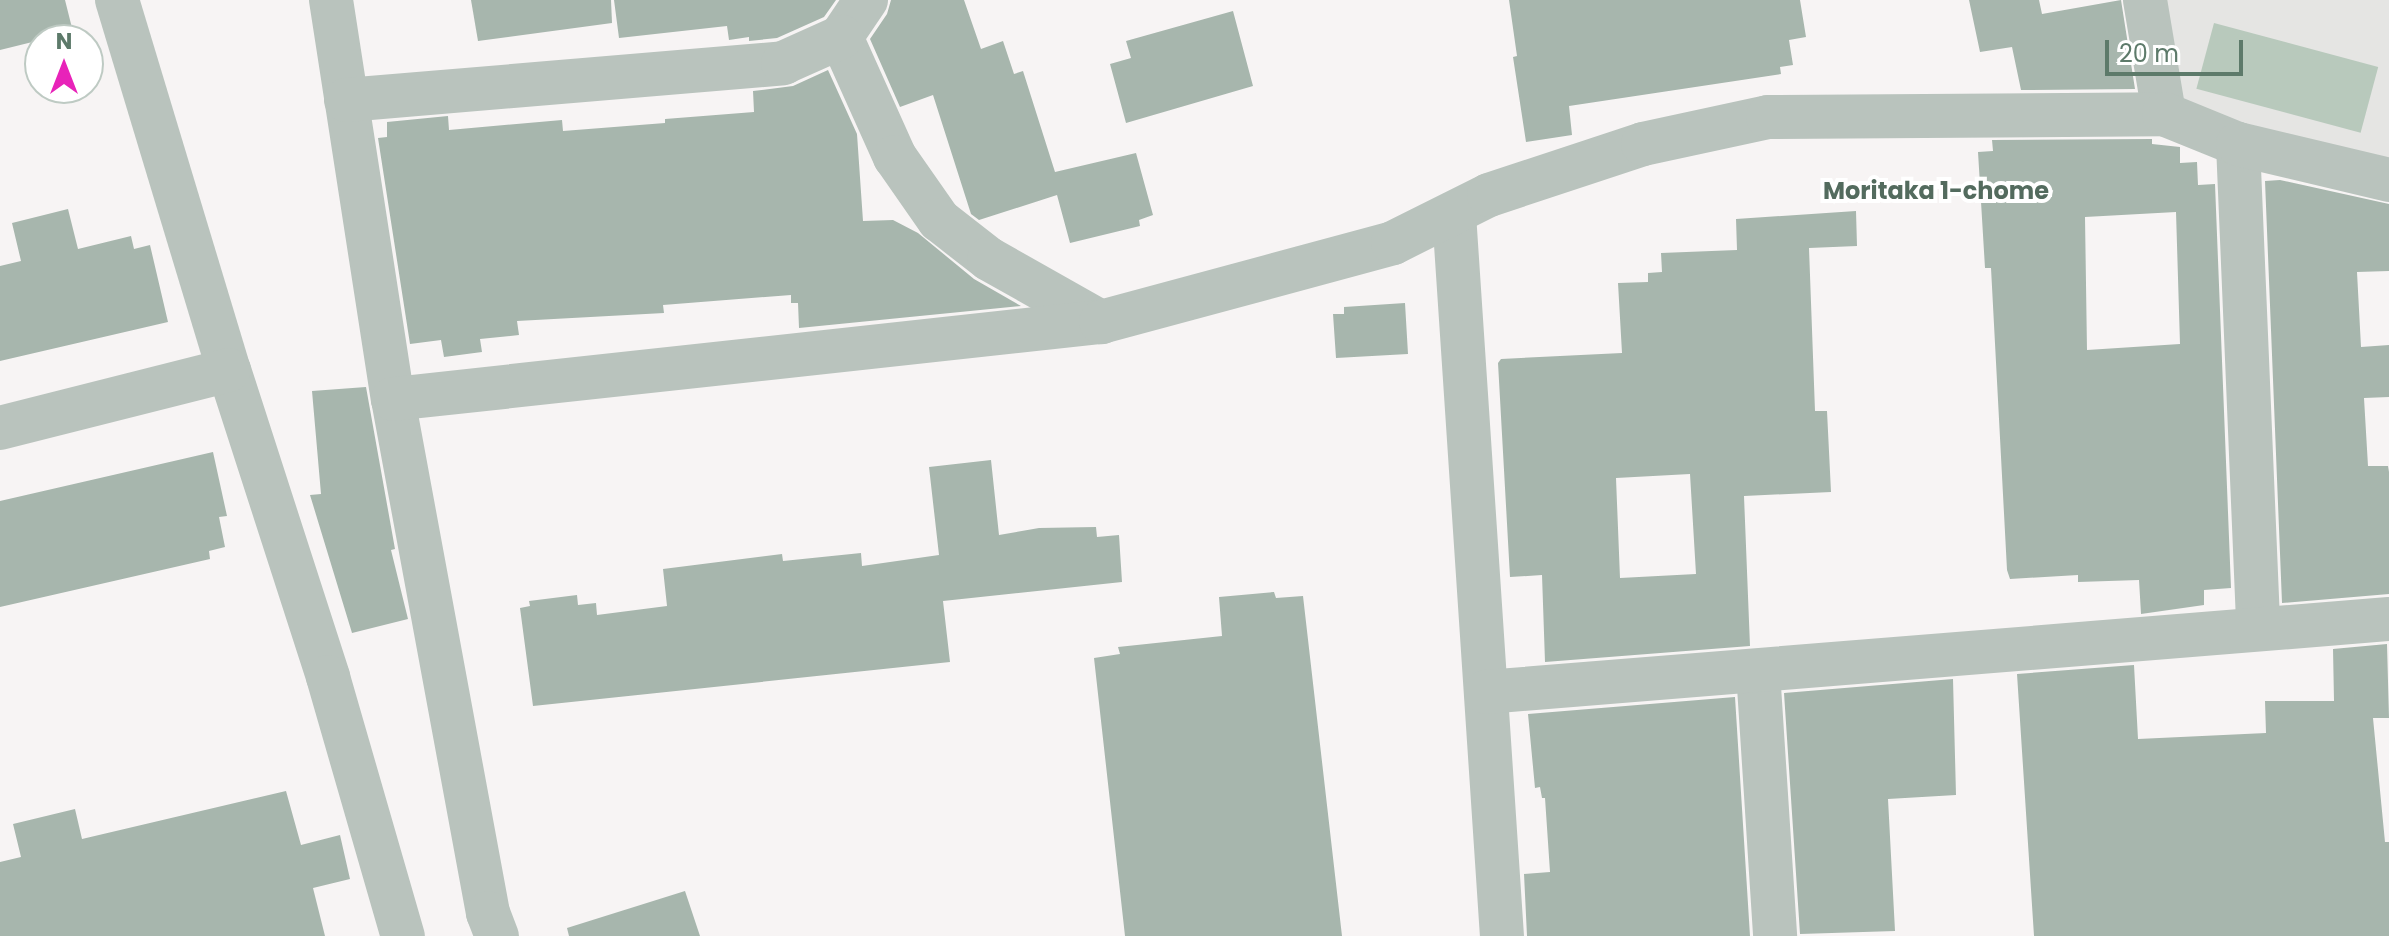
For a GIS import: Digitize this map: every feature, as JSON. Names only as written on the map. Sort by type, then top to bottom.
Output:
[{"type":"street","points":[[117,0],[229,370],[328,677],[403,936]]},
{"type":"street","points":[[331,0],[393,399],[488,913],[497,936]]},
{"type":"street","points":[[346,100],[783,63],[841,37],[866,0]]},
{"type":"street","points":[[2145,0],[2164,114]]},
{"type":"street","points":[[841,37],[895,157],[939,220],[989,259],[1101,322]]},
{"type":"street","points":[[393,399],[1101,322],[1393,243],[1489,195],[1643,144],[1768,117],[2164,114],[2238,144],[2389,180]]},
{"type":"street","points":[[2238,144],[2258,628]]},
{"type":"street","points":[[1454,214],[1502,936]]},
{"type":"street","points":[[0,428],[229,370]]},
{"type":"street","points":[[1486,692],[2389,619]]},
{"type":"street","points":[[1758,671],[1775,936]]},
{"type":"shaded area","points":[[2161,0],[2389,0],[2389,162],[2195,114],[2177,91]]},
{"type":"shaded area","points":[[2214,23],[2378,67],[2361,133],[2196,89]]},
{"type":"building","points":[[0,0],[65,0],[71,24],[24,24],[24,44],[0,50]]},
{"type":"building","points":[[471,0],[611,0],[612,23],[478,41]]},
{"type":"building","points":[[614,0],[836,0],[824,17],[777,38],[749,41],[749,37],[729,40],[727,26],[619,38]]},
{"type":"building","points":[[891,0],[964,0],[981,49],[1003,41],[1014,74],[1023,71],[1055,172],[1136,153],[1153,215],[1139,220],[1140,226],[1070,243],[1057,195],[979,220],[971,214],[933,95],[900,107],[870,39],[887,14]]},
{"type":"building","points":[[1509,0],[1800,0],[1806,37],[1789,40],[1793,65],[1780,67],[1781,74],[1569,106],[1572,135],[1526,142],[1513,57],[1517,56]]},
{"type":"building","points":[[1969,0],[2039,0],[2042,14],[2121,0],[2135,89],[2021,90],[2012,47],[1980,52]]},
{"type":"building","points":[[1233,11],[1253,86],[1126,123],[1110,64],[1131,58],[1126,41]]},
{"type":"building","points":[[828,70],[857,134],[863,221],[893,220],[918,233],[974,279],[1021,306],[799,328],[798,303],[791,303],[791,295],[663,305],[664,313],[517,321],[519,335],[480,339],[482,352],[444,357],[441,340],[410,344],[378,138],[387,137],[387,122],[448,116],[449,130],[562,120],[563,131],[665,123],[665,119],[754,112],[753,91],[793,86]]},
{"type":"building","points":[[2152,139],[2152,144],[2180,147],[2180,163],[2197,162],[2198,185],[2215,184],[2231,588],[2204,590],[2204,605],[2141,614],[2139,580],[2078,582],[2078,575],[2010,579],[2007,570],[1991,268],[1985,268],[1978,152],[1993,151],[1992,140]],"holes":[[[2176,212],[2180,344],[2087,350],[2085,217]]]},
{"type":"building","points":[[2280,180],[2389,204],[2389,271],[2357,272],[2361,347],[2389,345],[2389,397],[2364,398],[2368,466],[2388,466],[2389,472],[2389,594],[2282,603],[2265,181]]},
{"type":"building","points":[[68,209],[78,249],[131,236],[134,249],[150,245],[168,322],[0,361],[0,266],[21,261],[12,223]]},
{"type":"building","points":[[1856,211],[1857,246],[1809,248],[1815,411],[1827,411],[1831,492],[1744,496],[1750,646],[1545,662],[1542,575],[1510,577],[1498,363],[1501,359],[1622,353],[1618,283],[1648,282],[1648,273],[1662,272],[1661,253],[1737,250],[1736,219]],"holes":[[[1690,474],[1696,574],[1620,578],[1616,478]]]},
{"type":"building","points":[[1405,303],[1408,354],[1336,358],[1333,314],[1344,314],[1344,307]]},
{"type":"building","points":[[366,387],[395,549],[391,550],[408,619],[352,633],[310,495],[321,494],[312,391]]},
{"type":"building","points":[[213,452],[227,516],[219,517],[225,547],[209,551],[210,559],[0,607],[0,501]]},
{"type":"building","points":[[991,460],[999,535],[1039,528],[1096,527],[1097,537],[1119,535],[1122,582],[943,601],[950,662],[533,706],[520,608],[530,606],[529,601],[577,595],[578,605],[596,603],[597,615],[667,606],[663,569],[782,554],[783,561],[861,553],[862,566],[939,555],[929,467]]},
{"type":"building","points":[[1274,592],[1276,598],[1303,596],[1342,936],[1125,936],[1094,658],[1120,654],[1118,647],[1222,636],[1219,597]]},
{"type":"building","points":[[2387,644],[2389,718],[2373,718],[2385,842],[2389,842],[2389,936],[2034,936],[2017,674],[2134,665],[2138,739],[2266,733],[2265,701],[2334,701],[2333,649]]},
{"type":"building","points":[[1953,679],[1956,795],[1888,799],[1895,931],[1800,934],[1784,693]]},
{"type":"building","points":[[1735,697],[1750,936],[1527,936],[1524,874],[1550,872],[1545,798],[1542,798],[1540,787],[1535,788],[1528,714]]},
{"type":"building","points":[[286,791],[301,845],[340,835],[350,879],[313,888],[325,936],[0,936],[0,862],[21,857],[13,824],[75,809],[82,839]]},
{"type":"building","points":[[685,891],[700,936],[569,936],[567,928]]},
{"type":"district","name":"Moritaka 1-chome","points":[[1936,191]]}]
